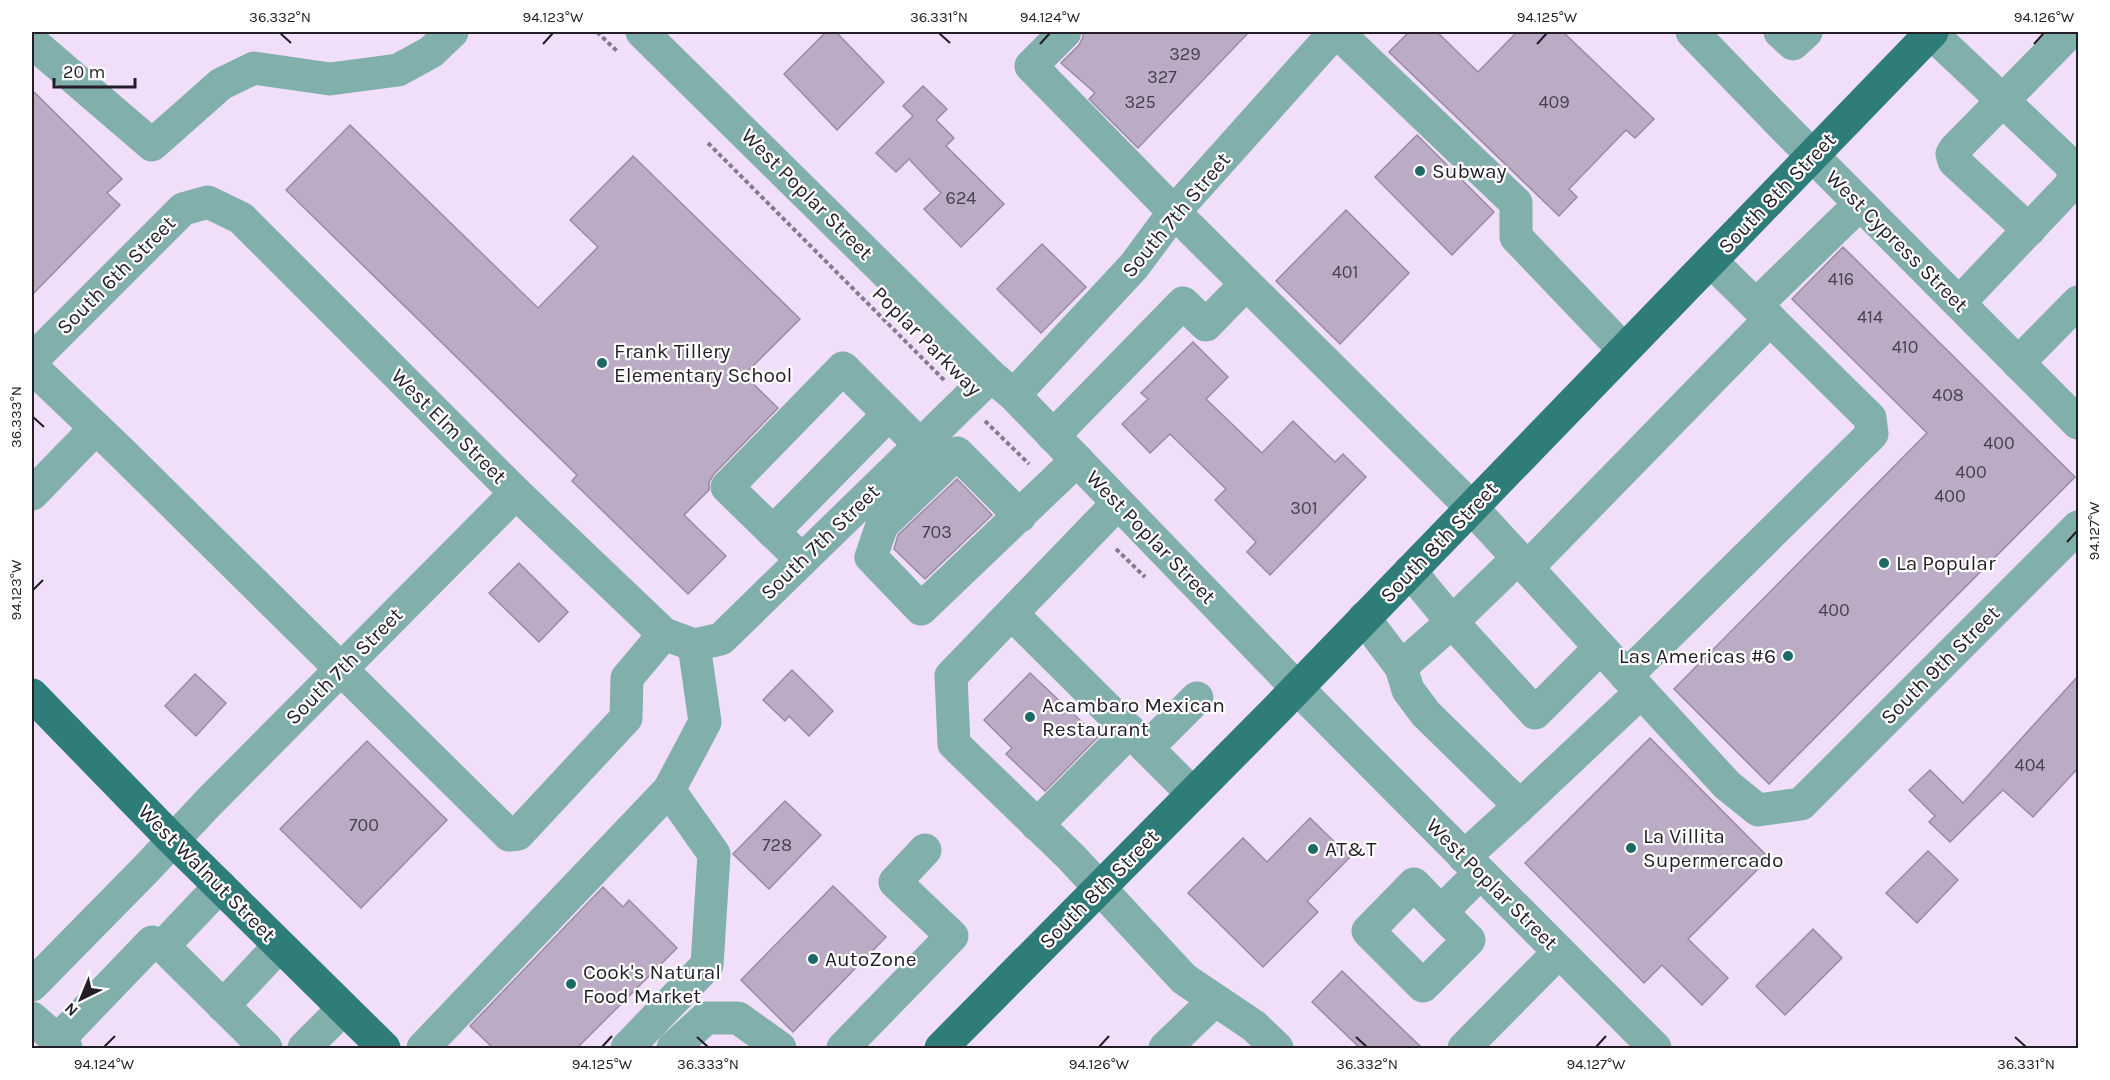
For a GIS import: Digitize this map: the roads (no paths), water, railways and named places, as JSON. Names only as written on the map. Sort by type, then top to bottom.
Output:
[{"type":"main road","name":"South 8th Street","points":[[941,1048],[1297,688],[1932,32]]},
{"type":"main road","name":"West Walnut Street","points":[[32,695],[173,840],[384,1048]]},
{"type":"street","points":[[36,39],[152,145],[221,84],[254,68],[330,80],[398,70],[431,52],[452,32]]},
{"type":"street","name":"West Poplar Street","points":[[642,32],[1077,460],[1297,688],[1655,1048]]},
{"type":"street","points":[[1065,32],[1031,66],[1174,212],[1472,508],[1633,684]]},
{"type":"street","points":[[1336,32],[1515,203],[1516,237],[1624,350]]},
{"type":"street","name":"South 7th Street","points":[[694,645],[721,639],[965,401],[1003,386],[1134,266],[1174,212],[1336,32]]},
{"type":"street","name":"West Cypress Street","points":[[1694,32],[1812,156],[2018,363],[2077,419]]},
{"type":"street","points":[[1780,32],[1793,44],[1806,32]]},
{"type":"street","points":[[1932,32],[2070,164],[2075,178],[1959,303]]},
{"type":"street","points":[[2029,230],[1954,161],[1952,154],[2070,32]]},
{"type":"street","name":"South 6th Street","points":[[33,357],[183,208],[208,202]]},
{"type":"street","name":"West Elm Street","points":[[208,202],[241,218],[516,493],[663,633],[694,645]]},
{"type":"street","points":[[1401,667],[1522,563],[1763,312],[1860,204]]},
{"type":"street","points":[[1441,912],[1472,865],[1520,806],[1872,434],[1870,418],[1711,261]]},
{"type":"street","points":[[1053,436],[1183,303],[1206,325],[1246,284]]},
{"type":"street","points":[[2018,363],[2079,302]]},
{"type":"street","points":[[33,357],[96,428],[508,835],[518,834],[626,718],[627,678],[663,633]]},
{"type":"street","points":[[802,560],[727,487],[843,368],[920,445]]},
{"type":"street","points":[[773,532],[889,414]]},
{"type":"street","points":[[32,494],[96,428]]},
{"type":"street","points":[[1020,516],[957,453],[882,525],[871,557],[921,609],[1020,516],[1077,460]]},
{"type":"street","name":"South 7th Street","points":[[32,985],[516,493]]},
{"type":"street","points":[[1118,503],[951,676],[954,744],[1100,888],[1184,980],[1254,1026],[1277,1048]]},
{"type":"street","name":"South 9th Street","points":[[1633,684],[1727,785],[1758,810],[1801,804],[2079,527]]},
{"type":"street","points":[[1410,571],[1452,622],[1535,713],[1600,648]]},
{"type":"street","points":[[1012,614],[1193,794]]},
{"type":"street","points":[[1364,618],[1401,667],[1408,690],[1426,714],[1520,806]]},
{"type":"street","points":[[423,1048],[669,790],[705,722],[694,645]]},
{"type":"street","points":[[1037,825],[1138,740],[1197,698]]},
{"type":"street","points":[[627,1048],[707,965],[714,854],[669,790]]},
{"type":"street","points":[[843,1048],[952,936],[894,882],[924,850]]},
{"type":"street","points":[[163,946],[220,886]]},
{"type":"street","points":[[32,1018],[62,1045],[152,942],[163,946],[266,1048]]},
{"type":"street","points":[[223,1006],[279,946]]},
{"type":"street","points":[[1464,1048],[1559,952]]},
{"type":"street","points":[[1166,1048],[1215,1000]]},
{"type":"street","points":[[304,1048],[343,1009]]},
{"type":"street","points":[[673,1048],[706,1018],[738,1018],[780,1048]]},
{"type":"place","name":"Subway","points":[[1420,171]]},
{"type":"place","name":"Frank Tillery Elementary School","points":[[602,363]]},
{"type":"place","name":"La Popular","points":[[1884,563]]},
{"type":"place","name":"Las Americas #6","points":[[1788,656]]},
{"type":"place","name":"Acambaro Mexican Restaurant","points":[[1030,717]]},
{"type":"place","name":"La Villita Supermercado","points":[[1631,848]]},
{"type":"place","name":"AT&T","points":[[1313,849]]},
{"type":"place","name":"AutoZone","points":[[813,959]]},
{"type":"place","name":"Cook's Natural Food Market","points":[[571,984]]}]
